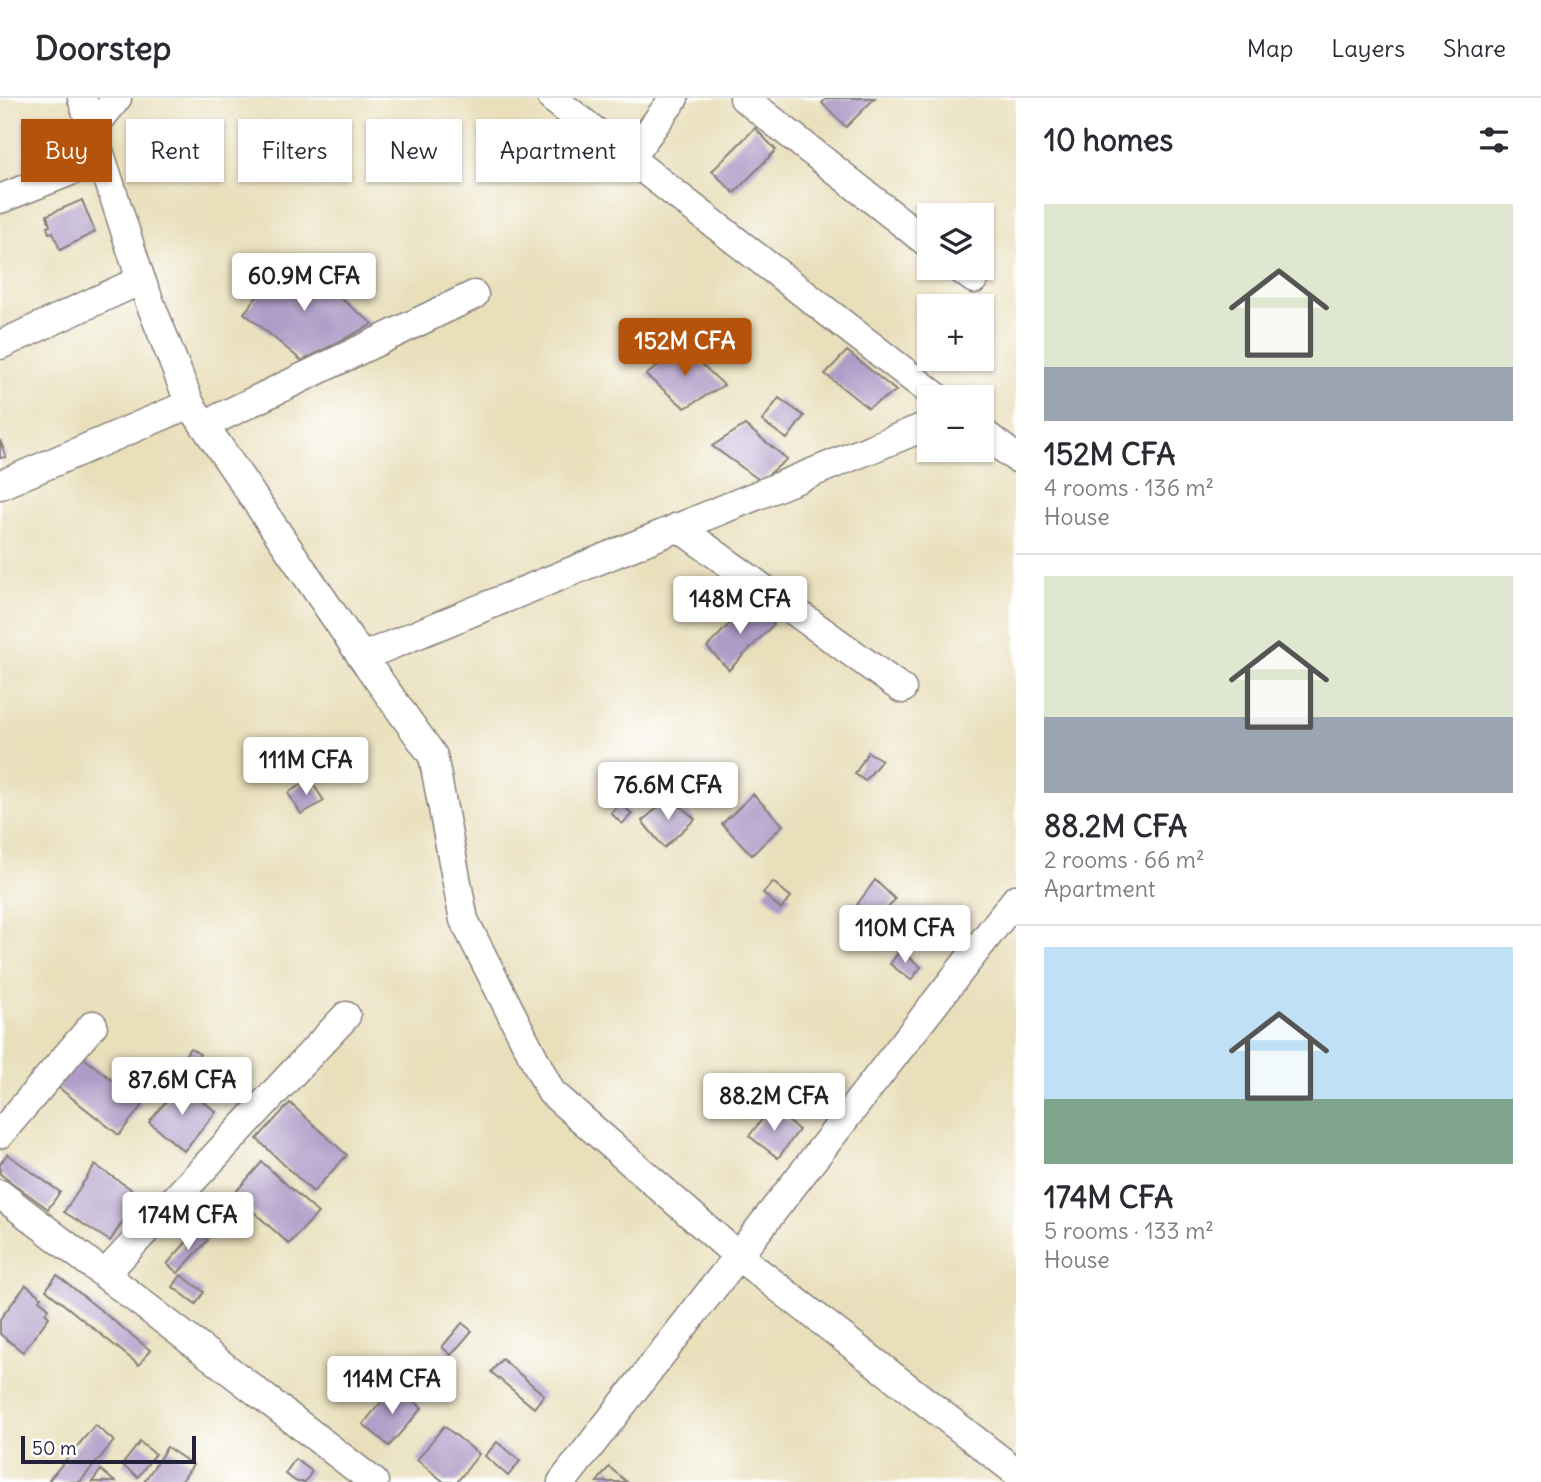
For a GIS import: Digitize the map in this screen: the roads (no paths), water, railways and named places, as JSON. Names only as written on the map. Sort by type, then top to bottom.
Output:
[{"type":"street","points":[[82,98],[89,119]]},
{"type":"street","points":[[100,119],[117,98]]},
{"type":"street","points":[[552,98],[579,119]]},
{"type":"street","points":[[640,144],[674,98]]},
{"type":"street","points":[[744,98],[917,235]]},
{"type":"street","points":[[640,166],[922,385]]},
{"type":"street","points":[[0,199],[43,182]]},
{"type":"street","points":[[109,182],[141,280],[197,414],[362,657],[433,756],[464,920],[551,1092],[738,1256],[1016,1472]]},
{"type":"street","points":[[0,345],[141,280]]},
{"type":"street","points":[[0,485],[197,414],[474,295]]},
{"type":"street","points":[[362,657],[917,430]]},
{"type":"street","points":[[994,441],[1016,458]]},
{"type":"street","points":[[678,527],[902,689]]},
{"type":"street","points":[[562,1482],[738,1256],[1006,931],[1016,899]]},
{"type":"street","points":[[105,1275],[345,1016]]},
{"type":"street","points":[[0,1134],[93,1025]]},
{"type":"street","points":[[0,1194],[374,1482]]}]
